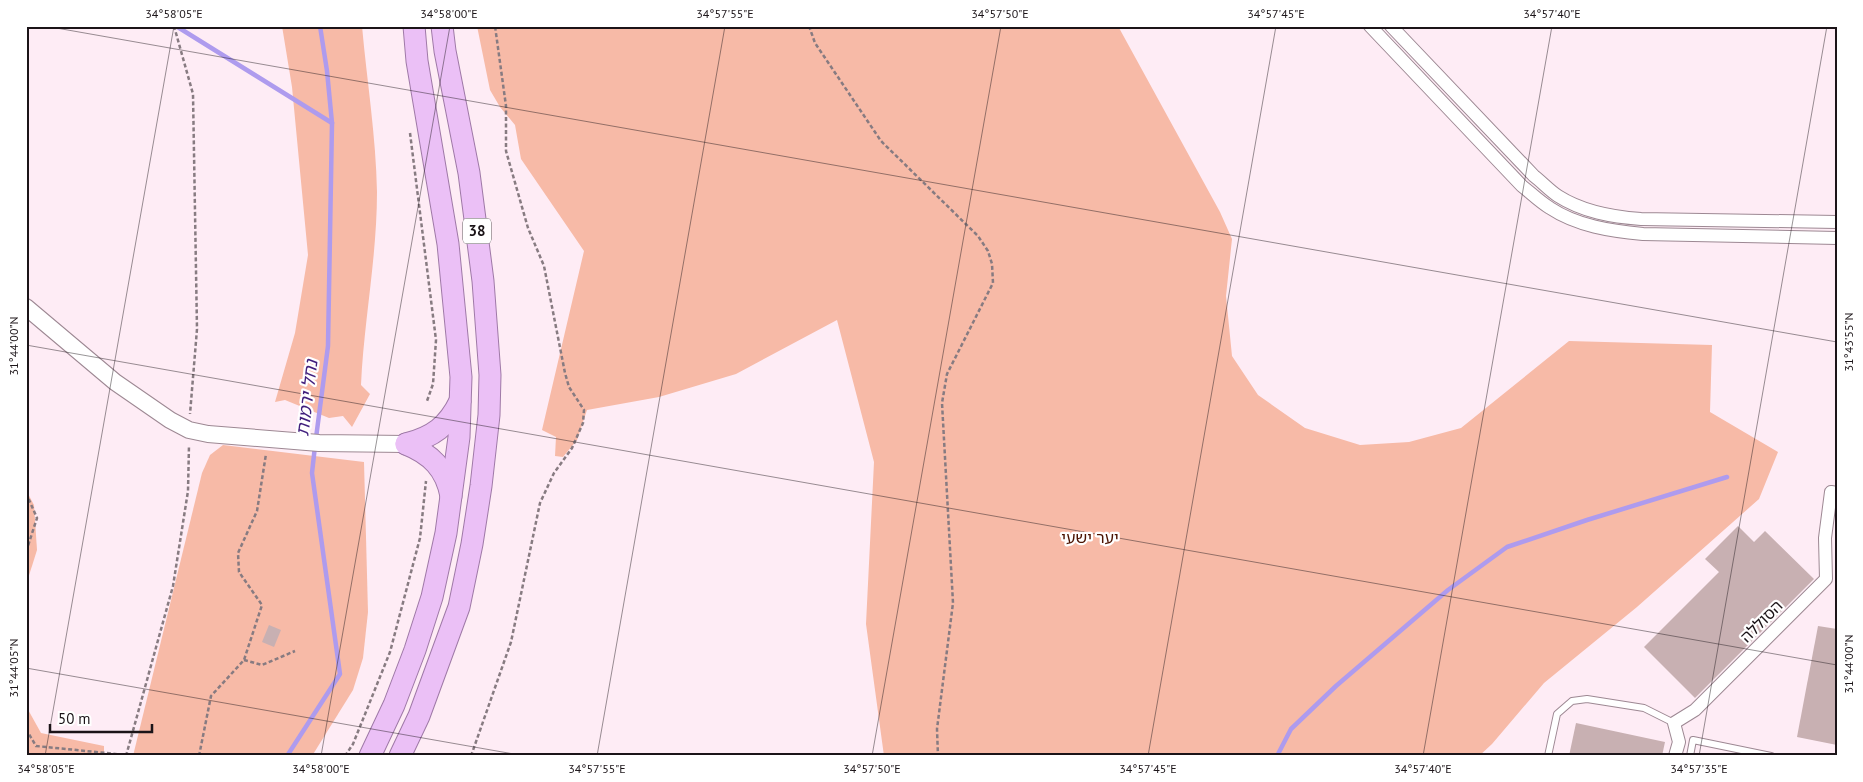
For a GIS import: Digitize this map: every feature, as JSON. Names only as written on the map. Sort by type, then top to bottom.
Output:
[{"type":"highway","name":"38","points":[[370,756],[394,705],[415,650],[432,597],[451,496],[459,437],[461,398],[458,341],[448,244],[417,61],[414,26]]},
{"type":"highway","name":"38","points":[[400,756],[419,716],[458,606],[472,544],[483,476],[489,415],[490,375],[483,281],[469,173],[445,52],[442,26]]},
{"type":"highway","points":[[406,444],[418,441],[441,428],[452,416],[461,398]]},
{"type":"highway","points":[[406,444],[420,450],[438,465],[447,481],[451,496]]},
{"type":"street","points":[[1370,26],[1522,186],[1551,209],[1584,224],[1616,231],[1643,234],[1837,238]]},
{"type":"street","points":[[1390,26],[1534,176],[1559,196],[1590,211],[1618,217],[1641,219],[1837,222]]},
{"type":"street","points":[[26,307],[116,382],[170,420],[189,430],[208,434],[319,443],[406,444]]},
{"type":"street","name":"הסוללה","points":[[1674,723],[1695,710],[1826,579],[1826,529],[1831,492],[1837,493]]},
{"type":"street","points":[[1674,723],[1678,742],[1675,756]]},
{"type":"lane","points":[[1548,756],[1557,714],[1572,701],[1587,699],[1644,708],[1674,723]]},
{"type":"lane","points":[[1690,756],[1694,740],[1771,756]]},
{"type":"path","points":[[26,729],[36,746],[126,755],[173,586],[188,492],[189,430],[197,329],[193,94],[174,26]]},
{"type":"path","points":[[471,756],[511,642],[540,503],[554,473],[572,448],[583,423],[584,410],[570,387],[565,373],[544,266],[528,228],[506,151],[506,106],[495,26]]},
{"type":"path","points":[[809,26],[815,43],[881,141],[978,236],[988,251],[992,264],[993,282],[947,374],[942,403],[954,604],[937,729],[938,756]]},
{"type":"path","points":[[409,126],[436,340],[433,384],[427,401]]},
{"type":"path","points":[[199,756],[211,696],[244,660],[262,605],[239,572],[238,553],[258,511],[268,439]]},
{"type":"path","points":[[345,756],[353,744],[390,652],[420,538],[426,481],[424,474]]},
{"type":"path","points":[[26,493],[37,518],[26,552]]},
{"type":"path","points":[[244,660],[262,665],[295,650]]},
{"type":"green space","points":[[282,26],[362,26],[375,150],[377,192],[373,264],[361,385],[370,394],[352,427],[343,416],[329,418],[285,400],[275,402],[295,333],[308,255],[292,87]]},
{"type":"green space","name":"יער ישעי","points":[[477,26],[1118,26],[1220,212],[1232,239],[1226,296],[1232,356],[1258,395],[1305,428],[1360,445],[1409,442],[1461,428],[1569,341],[1712,345],[1710,412],[1778,452],[1759,499],[1637,607],[1544,683],[1492,744],[1479,756],[884,756],[866,624],[874,462],[837,320],[736,374],[659,397],[587,410],[577,440],[563,457],[555,456],[556,437],[542,430],[584,251],[521,159],[515,125],[500,107],[490,90]]},
{"type":"green space","points":[[223,445],[364,462],[368,612],[363,658],[353,690],[312,756],[133,756],[202,473],[210,455]]},
{"type":"green space","points":[[26,490],[34,505],[37,550],[26,585]]},
{"type":"green space","points":[[26,706],[41,733],[104,746],[104,756],[26,756]]},
{"type":"building","points":[[1738,526],[1754,542],[1765,531],[1814,579],[1695,698],[1644,647],[1719,572],[1705,559]]},
{"type":"building","points":[[269,625],[281,630],[274,647],[262,642]]},
{"type":"building","points":[[1818,626],[1837,629],[1837,745],[1797,737]]},
{"type":"building","points":[[1576,723],[1665,742],[1662,756],[1569,756]]},
{"type":"waterway","points":[[176,26],[332,123]]},
{"type":"waterway","name":"נחל ירמות","points":[[316,438],[328,346],[332,123],[320,26]]},
{"type":"waterway","name":"נחל ירמות","points":[[287,756],[340,674],[312,473],[315,446]]},
{"type":"waterway","points":[[1277,756],[1291,729],[1336,686],[1448,590],[1507,547],[1727,477]]}]
